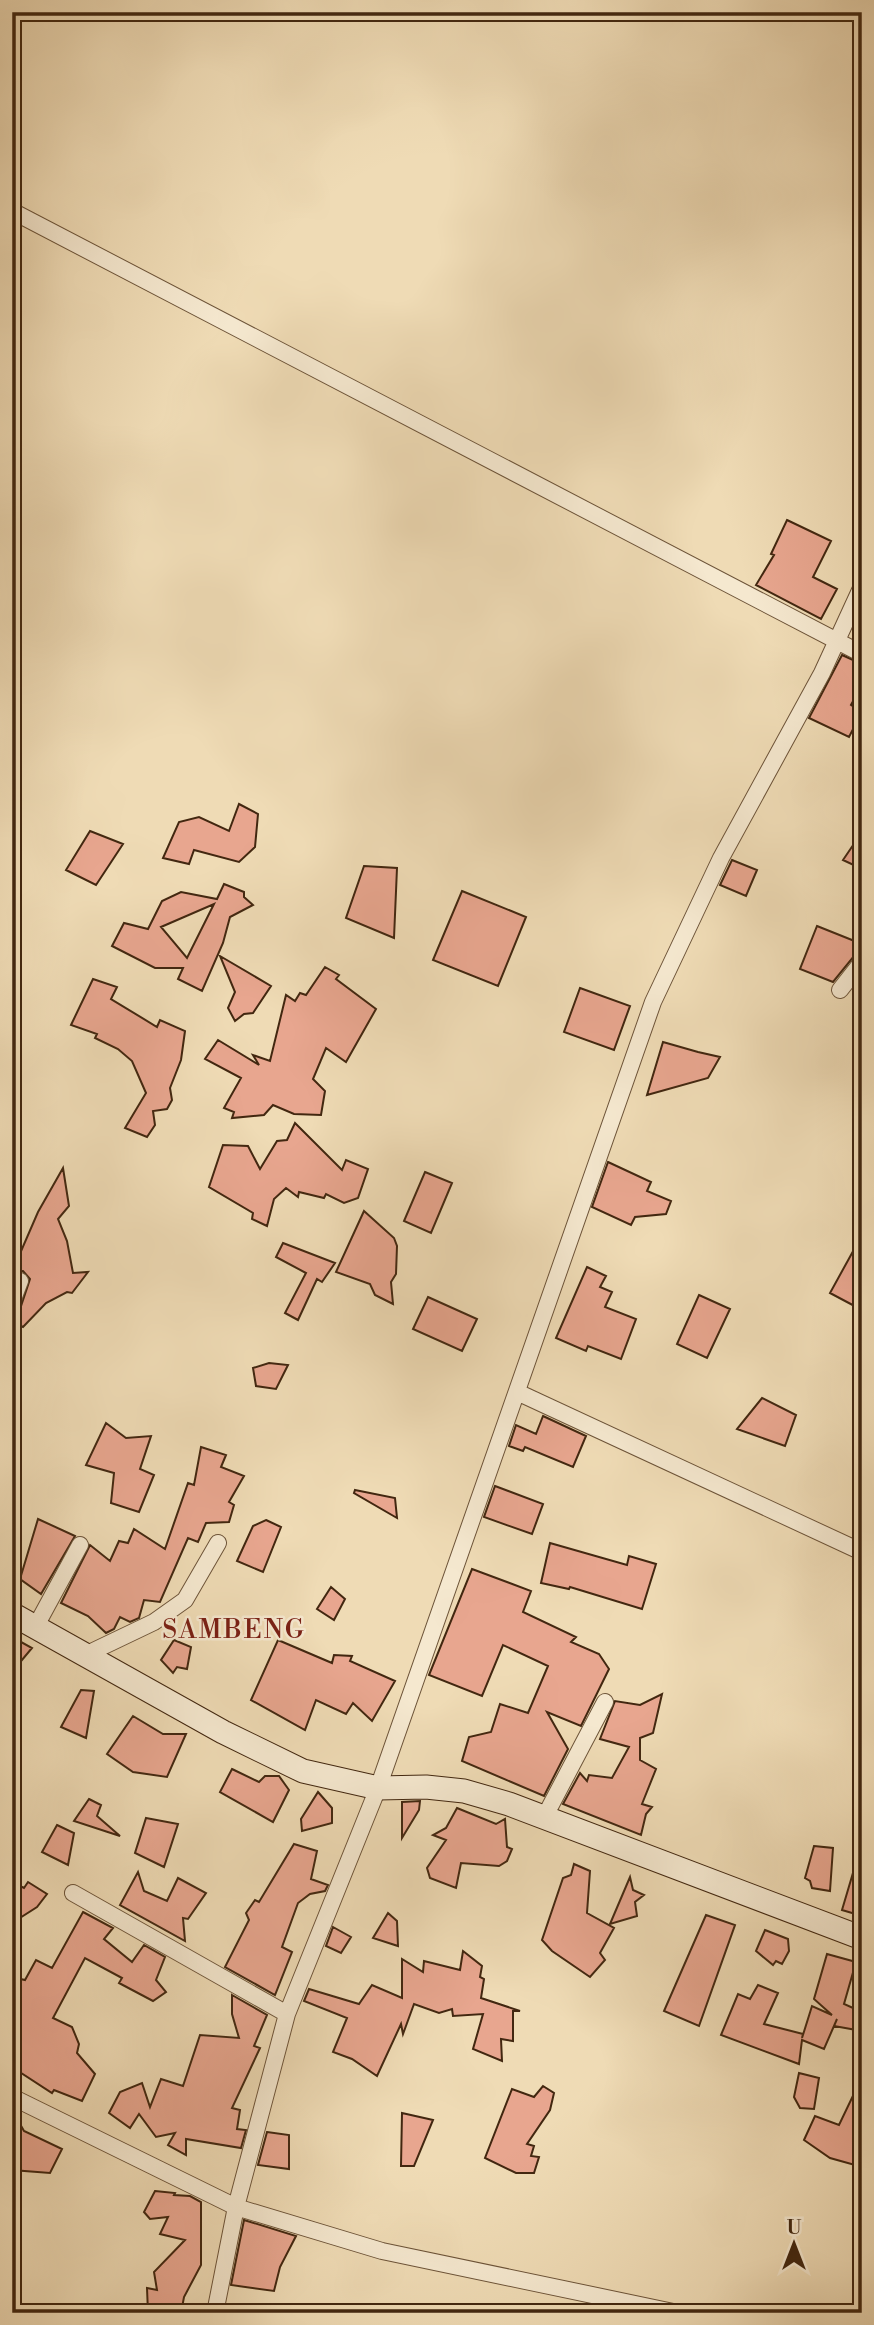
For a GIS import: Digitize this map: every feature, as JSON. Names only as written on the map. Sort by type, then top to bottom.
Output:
[{"type":"street","points":[[12,211],[862,654]]},
{"type":"street","points":[[215,2313],[236,2207],[287,2014],[378,1788],[653,1002],[721,858],[837,642],[862,586]]},
{"type":"street","points":[[840,990],[862,962]]},
{"type":"street","points":[[12,1302],[20,1281]]},
{"type":"street","points":[[517,1392],[862,1552]]},
{"type":"street","points":[[85,1655],[154,1622],[185,1600],[202,1575],[218,1543]]},
{"type":"street","points":[[36,1626],[80,1545]]},
{"type":"street","points":[[12,1614],[272,1757],[328,1778],[378,1788],[426,1787],[464,1791],[544,1818],[862,1938]]},
{"type":"street","points":[[544,1818],[605,1702]]},
{"type":"street","points":[[73,1893],[287,2014]]},
{"type":"street","points":[[12,2097],[236,2207],[382,2251],[678,2313]]},
{"type":"building","points":[[787,520],[831,541],[813,577],[837,589],[821,619],[756,585],[774,555],[771,554]]},
{"type":"building","points":[[842,655],[862,664],[862,685],[851,705],[862,712],[849,737],[809,718]]},
{"type":"building","points":[[239,804],[258,814],[255,847],[239,862],[194,850],[189,864],[163,858],[179,822],[199,817],[229,831]]},
{"type":"building","points":[[90,831],[123,844],[96,885],[66,870]]},
{"type":"building","points":[[862,832],[862,869],[843,860]]},
{"type":"building","points":[[732,860],[757,870],[746,896],[720,885]]},
{"type":"building","points":[[364,866],[397,868],[394,938],[346,918]]},
{"type":"building","points":[[224,884],[244,892],[244,897],[253,905],[230,917],[223,943],[202,991],[178,979],[183,968],[155,968],[112,946],[124,923],[148,929],[162,901],[181,892],[217,899]],"holes":[[[214,904],[187,958],[161,927]]]},
{"type":"building","points":[[462,891],[526,917],[498,986],[433,960]]},
{"type":"building","points":[[817,926],[862,944],[862,952],[854,956],[833,982],[800,969]]},
{"type":"building","points":[[220,956],[271,986],[253,1013],[244,1014],[235,1021],[228,1008],[235,992]]},
{"type":"building","points":[[325,967],[339,975],[336,979],[376,1009],[346,1062],[326,1048],[313,1079],[325,1091],[321,1115],[294,1114],[273,1105],[264,1115],[232,1118],[234,1112],[224,1108],[241,1078],[205,1059],[218,1040],[259,1065],[253,1055],[270,1061],[286,995],[295,1001],[300,993],[306,995]]},
{"type":"building","points":[[93,979],[117,987],[111,999],[157,1027],[160,1020],[185,1031],[181,1060],[170,1088],[172,1100],[167,1109],[153,1111],[155,1125],[147,1137],[125,1128],[146,1093],[132,1061],[118,1049],[95,1038],[97,1034],[71,1025]]},
{"type":"building","points":[[580,988],[630,1006],[614,1050],[564,1032]]},
{"type":"building","points":[[663,1042],[720,1057],[708,1078],[647,1095]]},
{"type":"building","points":[[295,1123],[342,1170],[346,1160],[368,1169],[358,1198],[344,1203],[326,1194],[324,1198],[299,1192],[298,1197],[286,1188],[274,1199],[267,1226],[252,1219],[253,1213],[209,1187],[223,1145],[248,1146],[260,1169],[277,1141],[287,1140]]},
{"type":"building","points":[[608,1162],[651,1182],[647,1191],[671,1201],[666,1214],[635,1217],[631,1225],[592,1207]]},
{"type":"building","points":[[63,1168],[69,1206],[58,1219],[67,1241],[73,1273],[88,1272],[72,1293],[67,1292],[46,1303],[23,1327],[12,1322],[12,1312],[21,1306],[30,1279],[23,1271],[12,1272],[38,1212]]},
{"type":"building","points":[[425,1172],[452,1183],[431,1233],[404,1221]]},
{"type":"building","points":[[364,1211],[394,1238],[397,1246],[396,1274],[391,1282],[393,1304],[375,1295],[370,1284],[336,1272]]},
{"type":"building","points":[[862,1235],[862,1310],[830,1293]]},
{"type":"building","points":[[283,1243],[335,1263],[322,1282],[317,1279],[298,1320],[285,1313],[306,1273],[276,1257]]},
{"type":"building","points":[[587,1267],[606,1276],[600,1287],[612,1292],[605,1307],[636,1319],[621,1359],[588,1346],[586,1351],[556,1338]]},
{"type":"building","points":[[699,1295],[730,1309],[707,1358],[677,1344]]},
{"type":"building","points":[[428,1297],[477,1319],[462,1351],[413,1329]]},
{"type":"building","points":[[269,1363],[288,1365],[276,1389],[256,1386],[253,1368]]},
{"type":"building","points":[[762,1398],[796,1415],[785,1446],[737,1429]]},
{"type":"building","points":[[543,1416],[586,1436],[573,1467],[525,1447],[523,1451],[509,1446],[516,1425],[536,1434]]},
{"type":"building","points":[[106,1423],[126,1438],[151,1436],[140,1469],[154,1475],[139,1512],[111,1503],[114,1473],[86,1465]]},
{"type":"building","points":[[201,1447],[226,1455],[221,1467],[244,1476],[229,1502],[234,1505],[229,1522],[206,1523],[198,1542],[188,1538],[160,1602],[144,1600],[139,1618],[130,1622],[120,1617],[114,1629],[106,1633],[88,1616],[61,1603],[90,1545],[110,1561],[119,1541],[128,1543],[134,1529],[165,1549],[188,1483],[194,1485]]},
{"type":"building","points":[[495,1486],[543,1504],[532,1534],[484,1517]]},
{"type":"building","points":[[355,1490],[395,1498],[397,1518],[354,1493]]},
{"type":"building","points":[[38,1519],[75,1536],[41,1594],[20,1579]]},
{"type":"building","points":[[266,1520],[281,1527],[263,1572],[237,1561],[253,1526]]},
{"type":"building","points":[[550,1543],[627,1565],[629,1556],[656,1564],[642,1609],[570,1587],[569,1589],[541,1583]]},
{"type":"building","points":[[472,1569],[531,1591],[523,1612],[576,1637],[571,1642],[599,1654],[609,1669],[581,1726],[547,1712],[568,1749],[544,1796],[462,1761],[469,1737],[491,1732],[500,1704],[528,1713],[548,1666],[503,1645],[482,1696],[429,1675]]},
{"type":"building","points":[[331,1587],[345,1599],[334,1620],[317,1609]]},
{"type":"building","points":[[12,1637],[32,1648],[12,1672]]},
{"type":"building","points":[[174,1640],[191,1647],[187,1669],[177,1667],[173,1673],[161,1660]]},
{"type":"building","points":[[278,1640],[332,1663],[334,1655],[352,1656],[350,1661],[395,1681],[372,1721],[353,1703],[346,1714],[316,1700],[305,1730],[251,1700]]},
{"type":"building","points":[[81,1690],[94,1691],[86,1738],[61,1727]]},
{"type":"building","points":[[662,1694],[653,1733],[640,1738],[640,1760],[656,1769],[642,1804],[652,1807],[646,1814],[641,1835],[563,1804],[580,1773],[587,1781],[589,1775],[612,1778],[629,1747],[600,1739],[615,1701],[640,1705]]},
{"type":"building","points":[[133,1716],[163,1734],[186,1734],[167,1777],[133,1772],[107,1754]]},
{"type":"building","points":[[232,1769],[259,1782],[265,1776],[279,1776],[289,1790],[273,1822],[220,1792]]},
{"type":"building","points":[[318,1792],[332,1808],[332,1823],[302,1831],[301,1819]]},
{"type":"building","points":[[89,1799],[101,1805],[97,1816],[120,1836],[74,1821]]},
{"type":"building","points":[[420,1801],[419,1810],[402,1838],[402,1802]]},
{"type":"building","points":[[457,1808],[496,1824],[505,1819],[507,1847],[512,1849],[507,1861],[499,1866],[461,1863],[456,1888],[430,1878],[427,1868],[446,1840],[433,1835],[446,1828]]},
{"type":"building","points":[[146,1818],[178,1824],[164,1867],[135,1853]]},
{"type":"building","points":[[57,1825],[74,1833],[68,1865],[42,1852]]},
{"type":"building","points":[[294,1844],[317,1851],[311,1879],[328,1885],[325,1891],[310,1894],[298,1903],[282,1947],[292,1952],[275,1995],[225,1967],[249,1920],[246,1913],[255,1900],[259,1902]]},
{"type":"building","points":[[814,1846],[833,1848],[830,1891],[812,1888],[810,1881],[805,1878]]},
{"type":"building","points":[[858,1856],[862,1857],[862,1916],[842,1910]]},
{"type":"building","points":[[574,1864],[590,1871],[587,1913],[614,1928],[600,1953],[605,1960],[590,1977],[552,1951],[542,1940],[563,1878],[571,1875]]},
{"type":"building","points":[[138,1872],[144,1891],[167,1901],[178,1878],[206,1893],[188,1919],[183,1918],[185,1941],[120,1905]]},
{"type":"building","points":[[630,1877],[633,1890],[644,1895],[635,1902],[637,1916],[610,1924]]},
{"type":"building","points":[[12,1882],[24,1888],[28,1882],[47,1894],[37,1907],[12,1923]]},
{"type":"building","points":[[83,1912],[113,1928],[104,1939],[132,1962],[144,1945],[165,1957],[156,1980],[166,1992],[153,2001],[119,1983],[122,1978],[85,1958],[53,2018],[72,2027],[79,2044],[77,2053],[95,2074],[82,2101],[54,2090],[52,2093],[12,2067],[12,1977],[25,1980],[36,1960],[52,1968]]},
{"type":"building","points":[[388,1913],[397,1921],[398,1946],[373,1938]]},
{"type":"building","points":[[706,1915],[735,1925],[699,2026],[664,2011]]},
{"type":"building","points":[[333,1927],[351,1937],[341,1953],[326,1946]]},
{"type":"building","points":[[765,1930],[788,1939],[789,1951],[782,1964],[776,1961],[773,1965],[756,1951]]},
{"type":"building","points":[[463,1951],[482,1966],[480,1977],[484,1979],[481,1998],[520,2011],[513,2011],[513,2041],[501,2039],[502,2061],[473,2049],[483,2014],[453,2016],[452,2009],[439,2013],[414,2004],[403,2034],[401,2024],[377,2076],[352,2059],[333,2052],[347,2018],[304,2001],[309,1989],[359,2004],[372,1985],[402,1998],[402,1959],[423,1972],[424,1961],[460,1970]]},
{"type":"building","points":[[827,1954],[856,1962],[844,2004],[862,2012],[862,2031],[834,2026],[837,2019],[824,2049],[802,2040],[799,2064],[721,2035],[738,1994],[750,1999],[758,1985],[778,1993],[764,2024],[803,2034],[802,2038],[812,2006],[832,2015],[814,1999]]},
{"type":"building","points":[[232,1995],[267,2015],[254,2046],[260,2048],[232,2108],[240,2110],[237,2129],[246,2130],[241,2148],[186,2139],[186,2155],[168,2145],[175,2133],[156,2137],[139,2114],[130,2128],[109,2113],[120,2092],[142,2083],[150,2107],[161,2079],[183,2086],[200,2035],[239,2038],[232,2014]]},
{"type":"building","points":[[799,2073],[819,2078],[814,2109],[800,2108],[794,2097]]},
{"type":"building","points":[[862,2077],[862,2167],[830,2158],[804,2140],[815,2116],[839,2125]]},
{"type":"building","points":[[543,2086],[554,2093],[550,2110],[527,2144],[534,2146],[531,2156],[539,2157],[534,2173],[516,2173],[485,2158],[512,2089],[534,2097]]},
{"type":"building","points":[[12,2110],[24,2131],[62,2149],[50,2173],[12,2170]]},
{"type":"building","points":[[402,2113],[433,2120],[414,2166],[401,2166]]},
{"type":"building","points":[[267,2132],[289,2135],[289,2169],[258,2165]]},
{"type":"building","points":[[155,2191],[190,2196],[201,2202],[201,2265],[184,2297],[181,2313],[148,2313],[147,2288],[157,2290],[154,2272],[185,2240],[160,2234],[168,2217],[150,2219],[144,2212]]},
{"type":"building","points":[[244,2220],[296,2236],[280,2267],[274,2291],[231,2285]]},
{"type":"district","name":"SAMBENG","points":[[234,1630]]}]
